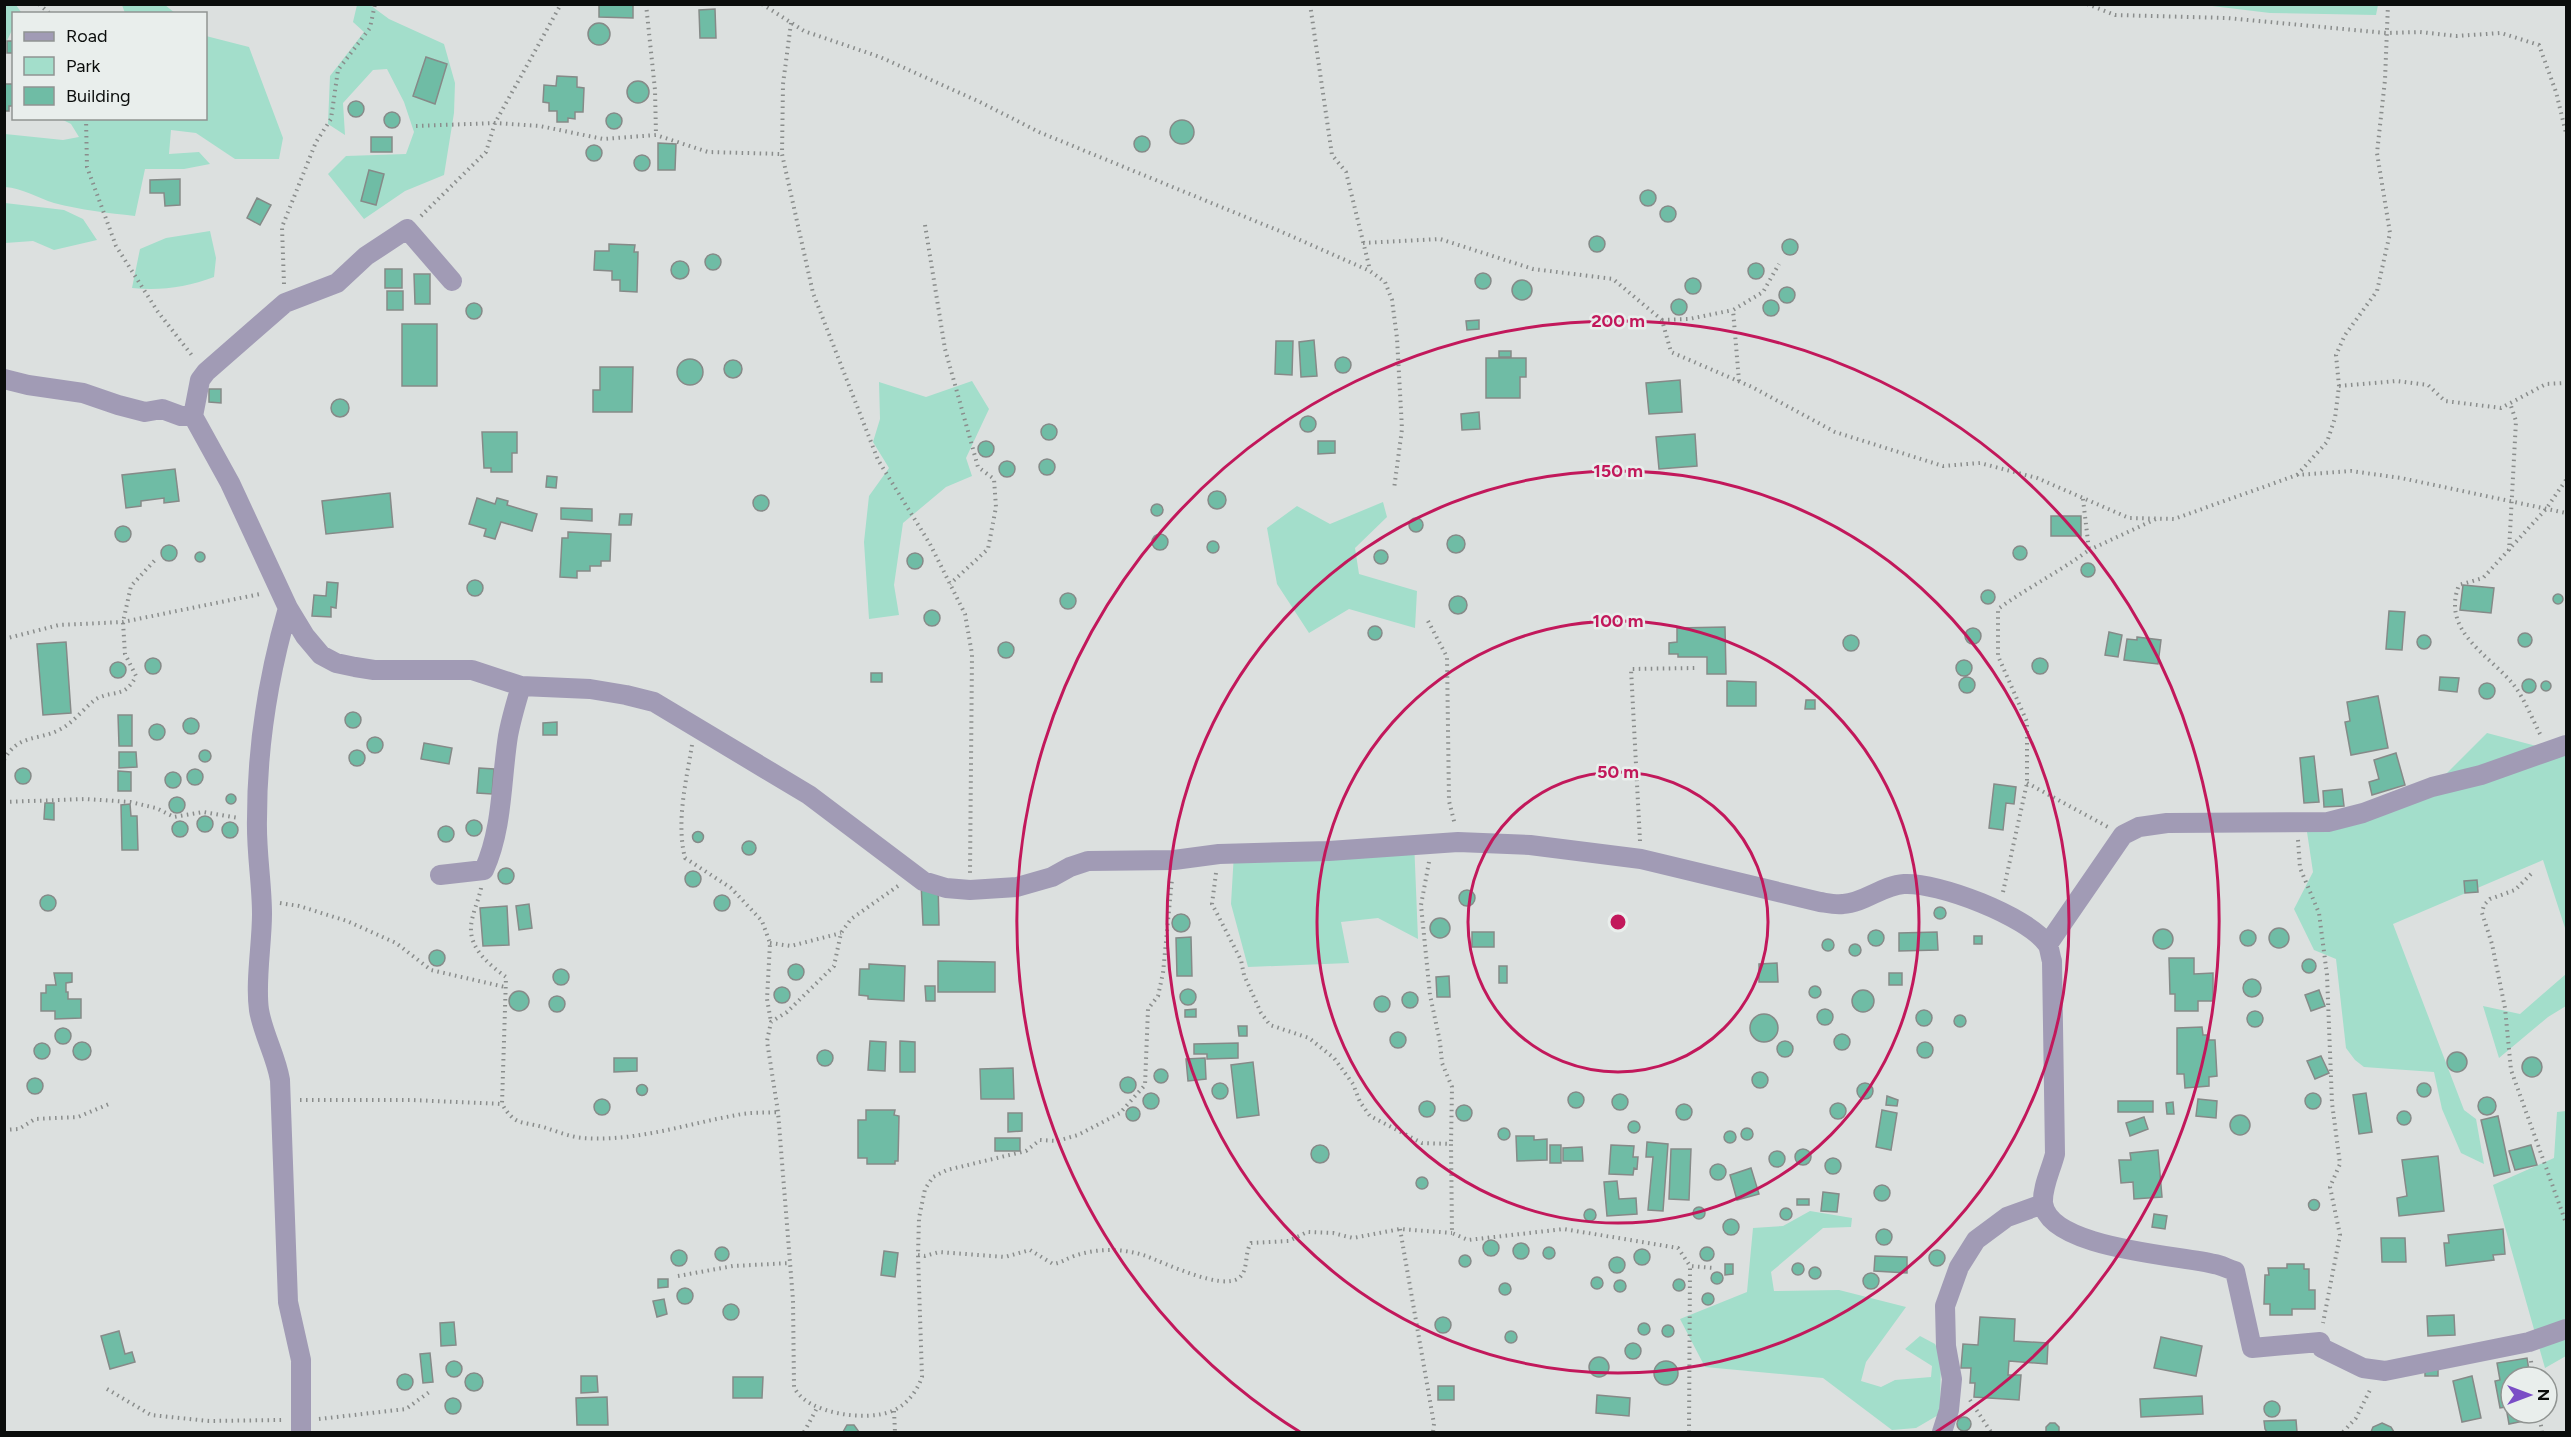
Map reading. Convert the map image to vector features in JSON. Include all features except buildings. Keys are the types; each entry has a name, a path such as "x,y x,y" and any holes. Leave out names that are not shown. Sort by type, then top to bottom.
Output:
{"street":[{"path":"452,281 407,229 366,256 337,283 285,303 206,372 200,380 193,416 230,483 286,603 305,636 321,655 336,663 374,670 472,670 521,686 590,689 654,702 809,795 923,881 946,888 970,890 1017,887 1052,877 1070,867 1088,861 1174,860 1219,854 1329,851 1458,842 1530,845 1641,859 1820,902 1844,904 1901,884 1925,884 1942,888 1999,911 2030,929 2048,944 2052,961 2055,1154 2045,1183 2043,1204 2048,1216 2059,1228 2146,1254 2214,1263 2235,1272 2252,1348 2320,1342 2322,1348 2363,1368 2385,1371 2529,1342 2566,1329"},
{"path":"4,378 39,387 83,393 145,412 162,409 181,416 193,416"},
{"path":"286,603 264,714 258,762 256,822 262,900 259,1009 266,1036 276,1060 281,1100 288,1302 301,1360 301,1426"},
{"path":"440,875 484,870 491,856 499,816 508,734 521,686"},
{"path":"2048,944 2123,835 2139,827 2167,823 2328,822 2363,813 2432,787 2481,775 2558,748"},
{"path":"1942,1432 1949,1410 1952,1379 1946,1346 1945,1306 1959,1267 1976,1240 2007,1217 2043,1204"}],"path":[{"path":"285,303 282,228 316,142 331,119 338,70 370,28 375,4"},
{"path":"407,229 486,152 495,123 561,4"},
{"path":"646,4 655,90 656,135"},
{"path":"762,4 804,31 880,57 980,102 1039,132 1370,271 1385,282 1392,300 1397,338 1402,429 1394,489"},
{"path":"1310,4 1332,155 1346,172 1370,271"},
{"path":"2087,4 2115,15 2228,18 2386,33 2420,32 2456,36 2501,33 2539,45 2556,92 2566,133"},
{"path":"2297,476 2326,442 2335,418 2340,386 2336,356 2345,335 2377,291 2390,233 2377,153 2385,80 2388,4"},
{"path":"791,23 783,84 782,154 813,293 878,460 930,544 965,614 972,654 970,890"},
{"path":"86,120 87,167 116,246 158,312 206,372"},
{"path":"416,126 495,123 540,126 603,139 656,135 708,152 782,154"},
{"path":"925,225 945,349 978,467 994,479 996,497 988,549 950,584"},
{"path":"1363,243 1440,239 1533,269 1613,279 1662,320 1671,352 1739,381 1835,432 1943,466 1980,463 2037,478 2129,518 2174,519 2297,476 2351,471 2401,478 2443,489 2566,513"},
{"path":"1662,320 1689,319 1733,310 1763,292 1779,264"},
{"path":"1733,310 1739,381"},
{"path":"2340,386 2397,381 2428,385 2445,401 2501,408 2546,384 2566,383"},
{"path":"2509,552 2516,421 2510,403"},
{"path":"2558,748 2514,685 2459,628 2454,598 2459,585 2483,578 2509,552 2546,509 2566,480"},
{"path":"2083,498 2089,550"},
{"path":"1999,911 2027,783 2027,722 1998,656 1998,609 2028,587 2067,567 2089,550 2157,518"},
{"path":"4,760 18,742 59,730 81,715 98,698 115,695 131,686 136,676 126,654 123,622 131,586 156,559"},
{"path":"4,639 59,625 123,622 265,593 286,603"},
{"path":"1428,621 1446,657 1449,688 1446,731 1449,801 1458,842"},
{"path":"1641,859 1631,669 1695,668"},
{"path":"699,728 692,744 683,803 681,843 686,858 731,888 762,921 770,943 767,999 771,1022 767,1041 778,1112 791,1263 794,1388 798,1397 817,1408 874,1416 894,1411 916,1392 922,1377 919,1218 925,1189 933,1177 947,1170 1026,1150 1040,1140 1057,1142 1078,1136 1120,1113 1145,1085 1148,1009 1158,996 1163,973 1174,860"},
{"path":"2027,783 2123,835"},
{"path":"4,802 86,799 130,802 156,808 174,817 203,812 256,822"},
{"path":"2299,823 2300,868 2319,913 2327,975 2332,1103 2340,1164 2330,1187 2340,1235 2320,1342"},
{"path":"1433,844 1421,905 1430,995 1442,1063 1452,1087 1452,1233"},
{"path":"1219,854 1212,904 1241,960 1244,975 1261,1014 1270,1025 1309,1038 1334,1058 1353,1084 1360,1102 1370,1116 1422,1143 1451,1144"},
{"path":"484,870 471,923 473,947 506,977 502,1104 509,1116 517,1123 534,1125 580,1138 603,1139 641,1134 739,1114 778,1112"},
{"path":"2530,874 2515,890 2490,899 2484,904 2482,913 2492,944 2505,1008 2511,1070 2566,1223"},
{"path":"771,1022 788,1012 834,966 841,933 851,919 909,878 923,881"},
{"path":"262,900 299,906 348,921 396,943 431,970 505,987"},
{"path":"770,943 792,946 841,933"},
{"path":"281,1100 412,1100 502,1104"},
{"path":"4,1130 19,1130 35,1119 78,1117 109,1104"},
{"path":"918,1255 925,1256 939,1252 1005,1257 1030,1250 1053,1264 1093,1251 1128,1251 1211,1280 1230,1281 1239,1278 1244,1270 1246,1254 1251,1243 1289,1241 1307,1232 1333,1233 1353,1238 1400,1229 1452,1233 1468,1240 1564,1229 1678,1248 1690,1266 1689,1432"},
{"path":"1400,1229 1433,1432"},
{"path":"678,1276 733,1266 791,1263"},
{"path":"1690,1266 1714,1268"},
{"path":"2343,1432 2356,1418 2368,1392 2385,1371"},
{"path":"1952,1379 1979,1412 1991,1432"},
{"path":"107,1389 151,1415 301,1426 406,1409 432,1390"},
{"path":"804,1432 817,1408"},
{"path":"894,1411 895,1432"}],"green space":[{"path":"5,4 16,5 21,12 12,12 12,30 5,45"},
{"path":"2378,4 2376,15 2270,13 2204,5"},
{"path":"122,5 165,5 174,12 125,12"},
{"path":"357,5 370,5 389,19 444,44 455,83 454,113 444,175 405,191 364,219 328,174 346,156 406,154 414,132 404,102 387,69 373,70 343,103 345,135 328,124 330,76 364,32 353,22"},
{"path":"207,36 249,47 283,138 279,159 235,159 196,133 171,130 169,154 199,152 210,164 184,169 145,169 135,216 64,205 18,189 5,187 5,134 63,140 79,137 71,124 63,120 207,120"},
{"path":"5,203 64,210 83,219 97,240 54,250 33,241 5,243"},
{"path":"210,231 216,258 214,277 174,287 132,288 140,249 166,238"},
{"path":"972,381 989,409 966,458 972,476 946,487 903,523 894,585 899,615 869,619 864,542 869,496 889,468 873,442 880,419 879,382 926,397"},
{"path":"1383,502 1387,517 1355,548 1359,574 1417,591 1415,628 1349,609 1309,633 1277,584 1267,528 1297,506 1330,524"},
{"path":"2487,733 2566,754 2566,931 2543,860 2393,924 2464,1110 2476,1119 2484,1164 2461,1153 2442,1109 2434,1072 2364,1067 2346,1048 2336,959 2314,950 2294,909 2313,872 2307,832 2420,800"},
{"path":"1414,840 1418,939 1378,918 1341,922 1349,963 1248,967 1231,904 1234,853"},
{"path":"2566,974 2566,1006 2548,1017 2499,1058 2483,1006 2520,1014"},
{"path":"2566,1111 2566,1356 2550,1365 2544,1365 2493,1185 2554,1158 2557,1112"},
{"path":"1810,1211 1852,1218 1851,1227 1823,1228 1771,1272 1774,1291 1839,1290 1906,1307 1866,1362 1861,1381 1881,1387 1895,1380 1931,1377 1932,1366 1905,1349 1920,1336 1935,1344 1941,1356 1940,1414 1916,1428 1892,1430 1823,1378 1705,1367 1680,1319 1747,1292 1753,1228 1783,1226"}]}
